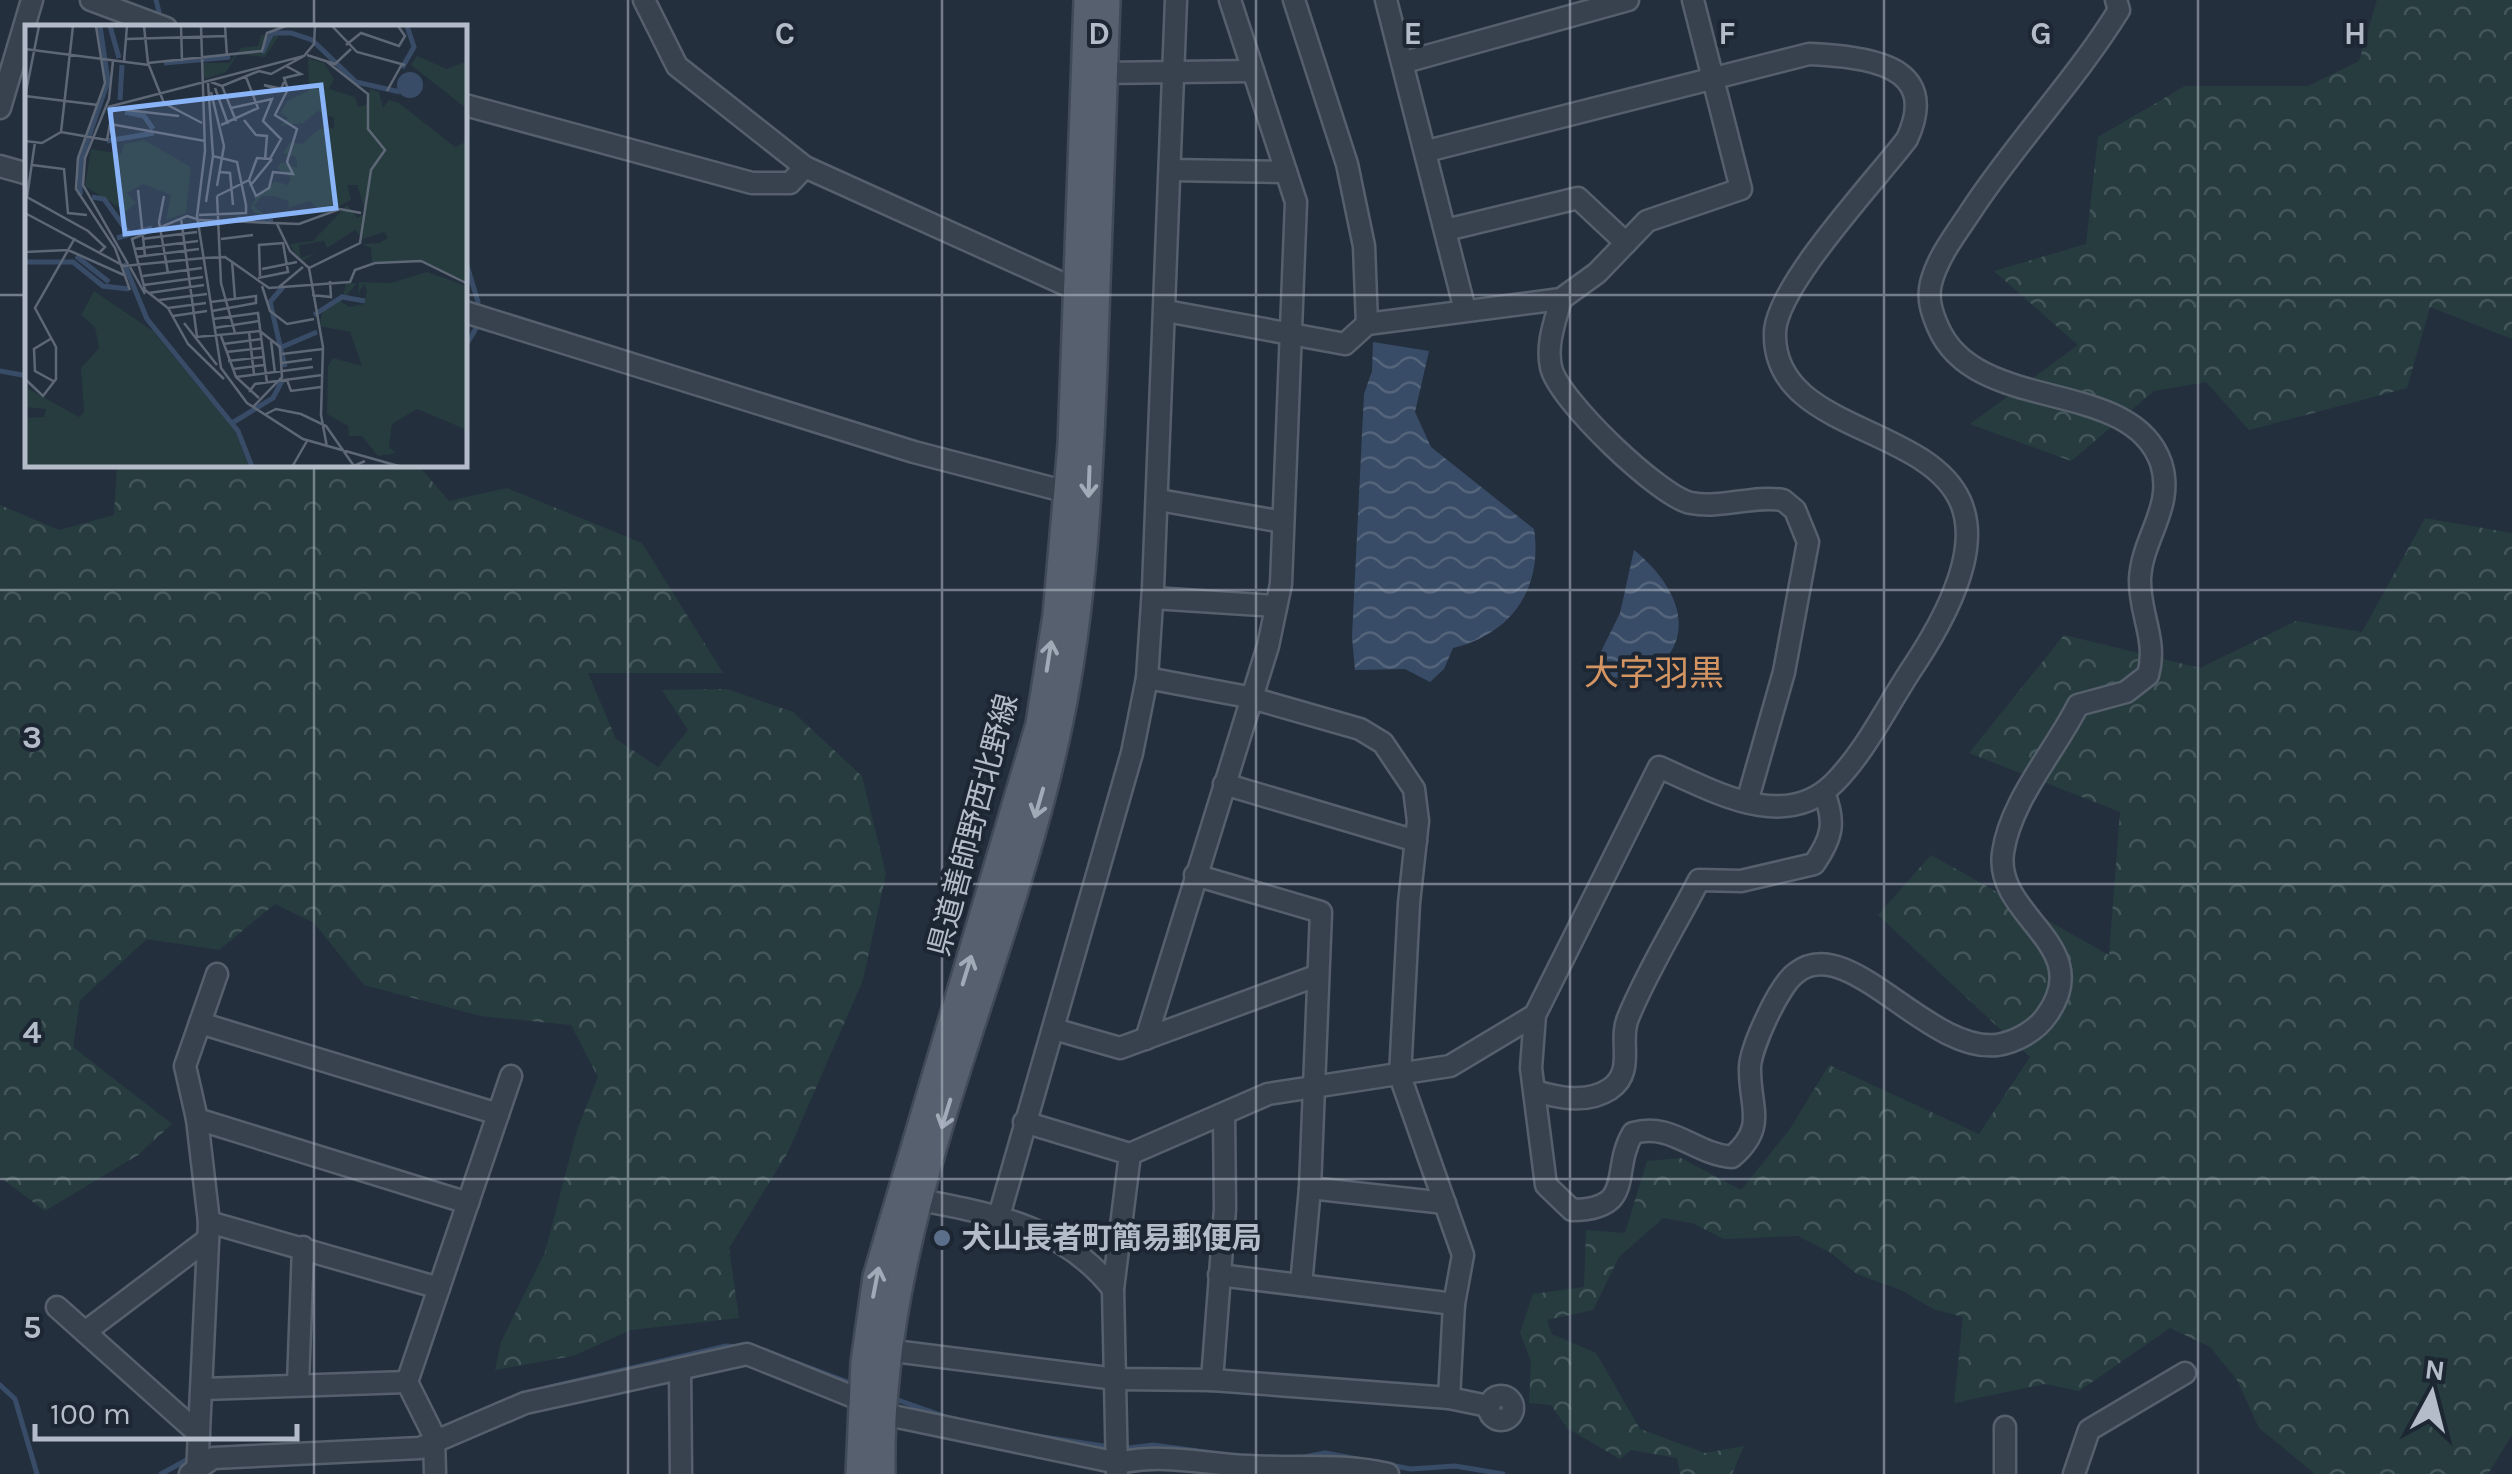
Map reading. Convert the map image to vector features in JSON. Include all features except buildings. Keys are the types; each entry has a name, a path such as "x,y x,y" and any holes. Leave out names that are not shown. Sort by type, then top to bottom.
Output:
{"main road":[{"name":"県道善師野西北野線","path":"882,1474 873,1396 876,1276 909,1198 1060,720 1082,582 1087,0"},
{"name":"県道善師野西北野線","path":"909,1198 1039,724 1087,295 1107,0"},
{"name":"県道善師野西北野線","path":"858,1474 873,1396"}],"street":[{"path":"0,108 32,0"},
{"path":"91,0 158,25"},
{"path":"644,0 677,66 805,167 1087,295"},
{"path":"999,1216 1132,753 1146,678 1158,500 1176,0"},
{"path":"1146,1039 1276,606 1296,202 1230,0"},
{"path":"1294,0 1347,164 1364,246 1367,324"},
{"path":"1386,0 1466,310"},
{"path":"1404,62 1628,0"},
{"path":"1166,311 1345,344 1367,324 1561,299 1647,221 1741,189 1694,0"},
{"path":"1427,150 1809,54 1868,57 1893,66 1906,78 1912,98 1914,124 1906,139 1806,268 1778,315 1776,342 1790,378 1816,407 1932,462 1954,492 1966,526 1962,582 1944,619 1844,773 1808,805 1789,808 1747,802 1660,767 1535,1015 1531,1068 1546,1185 1572,1210 1590,1210 1606,1204 1618,1192 1622,1160 1633,1132 1650,1128 1668,1130 1714,1156 1732,1157 1749,1142 1755,1128 1750,1064 1761,1035 1794,973 1818,962 1842,964 1968,1045 1990,1046 2018,1038 2041,1024 2055,1004 2061,978 2058,954 2008,887 2002,856 2024,799 2078,705 2126,692 2148,675 2153,641 2140,602 2140,574 2166,490 2161,463 2140,429 1975,369 1941,333 1930,309 1930,288 1938,262 2000,168 2099,42 2119,10 2116,0"},
{"path":"1104,73 1254,71"},
{"path":"468,105 752,183 790,183 805,167"},
{"path":"0,166 25,173"},
{"path":"1171,170 1286,172"},
{"path":"1446,230 1578,198 1626,243"},
{"path":"1561,299 1550,342 1550,366 1562,393 1578,413 1672,498 1716,505 1765,497 1782,500 1803,526 1808,542 1784,672 1747,802"},
{"path":"468,313 914,452 1067,492"},
{"path":"1158,500 1282,522"},
{"path":"1153,598 1276,606"},
{"path":"1146,678 1248,697 1339,722 1383,742 1414,788 1416,840 1400,1076 1464,1255 1454,1304 1450,1398"},
{"path":"1224,784 1416,840"},
{"path":"1535,1091 1563,1099 1590,1098 1612,1088 1625,1070 1626,1022 1700,880 1741,881 1814,864 1830,842 1834,817 1824,794"},
{"path":"1195,876 1321,912 1310,1188 1301,1286"},
{"path":"197,1460 208,1230 197,1120 186,1066 217,974"},
{"path":"1054,1029 1120,1048 1316,976"},
{"path":"1024,1122 1130,1154 1268,1094 1450,1066 1535,1015"},
{"path":"200,1023 498,1114"},
{"path":"435,1474 432,1435 407,1382 511,1076"},
{"path":"1212,1380 1225,1209 1224,1115"},
{"path":"197,1120 468,1203"},
{"path":"1118,1468 1113,1289 1130,1154"},
{"path":"1310,1188 1445,1203"},
{"path":"909,1198 999,1216 1037,1228 1096,1267 1113,1289"},
{"path":"85,1332 208,1230 303,1246 438,1288"},
{"path":"298,1384 303,1246"},
{"path":"1219,1276 1454,1304"},
{"path":"57,1307 85,1332 197,1460"},
{"path":"894,1351 1116,1379 1212,1380 1450,1398 1488,1406"},
{"path":"197,1460 420,1448 432,1435 525,1402 747,1354 873,1396 1118,1468 1155,1455 1244,1466 1346,1464 1388,1474"},
{"path":"680,1369 681,1474"},
{"path":"2074,1474 2089,1430 2186,1373"},
{"path":"202,1389 407,1382"},
{"path":"2004,1427 2006,1474"}],"green space":[{"path":"2377,0 2512,0 2512,339 2430,307 2407,388 2249,430 2206,382 2154,391 2071,461 1970,424 2078,345 1994,271 2086,244 2098,137 2185,86 2308,86 2359,61"},
{"path":"117,468 421,468 449,501 507,488 642,543 723,673 588,673 616,739 658,767 688,730 662,690 727,689 793,712 862,776 886,874 863,980 788,1152 729,1248 739,1318 631,1330 573,1356 495,1370 501,1342 545,1252 577,1130 598,1077 571,1025 481,1016 364,985 314,923 275,904 219,950 147,939 80,1000 73,1047 172,1124 138,1155 45,1211 0,1177 0,505 59,530 114,515"},
{"path":"2425,518 2512,533 2512,1435 2488,1474 2315,1474 2259,1428 2237,1380 2210,1347 2170,1328 2079,1391 2045,1384 1954,1403 1963,1317 1933,1309 1901,1290 1857,1274 1831,1253 1798,1236 1724,1239 1692,1223 1663,1218 1619,1257 1593,1310 1547,1320 1552,1334 1596,1353 1640,1429 1705,1453 1744,1446 1732,1474 1680,1474 1677,1458 1631,1450 1620,1459 1567,1428 1551,1405 1529,1403 1531,1361 1520,1333 1533,1294 1584,1287 1586,1230 1625,1233 1647,1161 1681,1158 1741,1190 1790,1129 1829,1065 1979,1134 2030,1057 1878,915 1931,855 2109,955 2120,812 1969,753 2064,635 2200,668 2296,621 2362,632"}],"water":[{"path":"1373,342 1429,351 1415,412 1431,447 1534,529 1533,571 1519,606 1491,632 1453,648 1444,669 1430,682 1405,669 1355,670 1352,637 1364,394 1372,371"},
{"path":"1634,550 1664,583 1678,618 1678,635 1671,652 1657,668 1636,682 1591,672 1620,613"}],"waterway":[{"path":"156,0 159,12"},
{"path":"468,269 478,302"},
{"path":"468,342 478,325"},
{"path":"0,371 25,375"},
{"path":"546,1388 726,1346 740,1347"},
{"path":"765,1351 853,1384"},
{"path":"0,1385 15,1399 37,1474"},
{"path":"892,1398 952,1419"},
{"path":"1037,1436 1110,1447"},
{"path":"1121,1449 1153,1445 1213,1453"},
{"path":"206,1450 250,1446"},
{"path":"1299,1458 1325,1453 1411,1469 1455,1466 1503,1474"},
{"path":"161,1474 192,1457"}],"place":[{"name":"犬山長者町簡易郵便局","path":"942,1238"}],"district":[{"name":"大字羽黒","path":"1654,673"}]}
